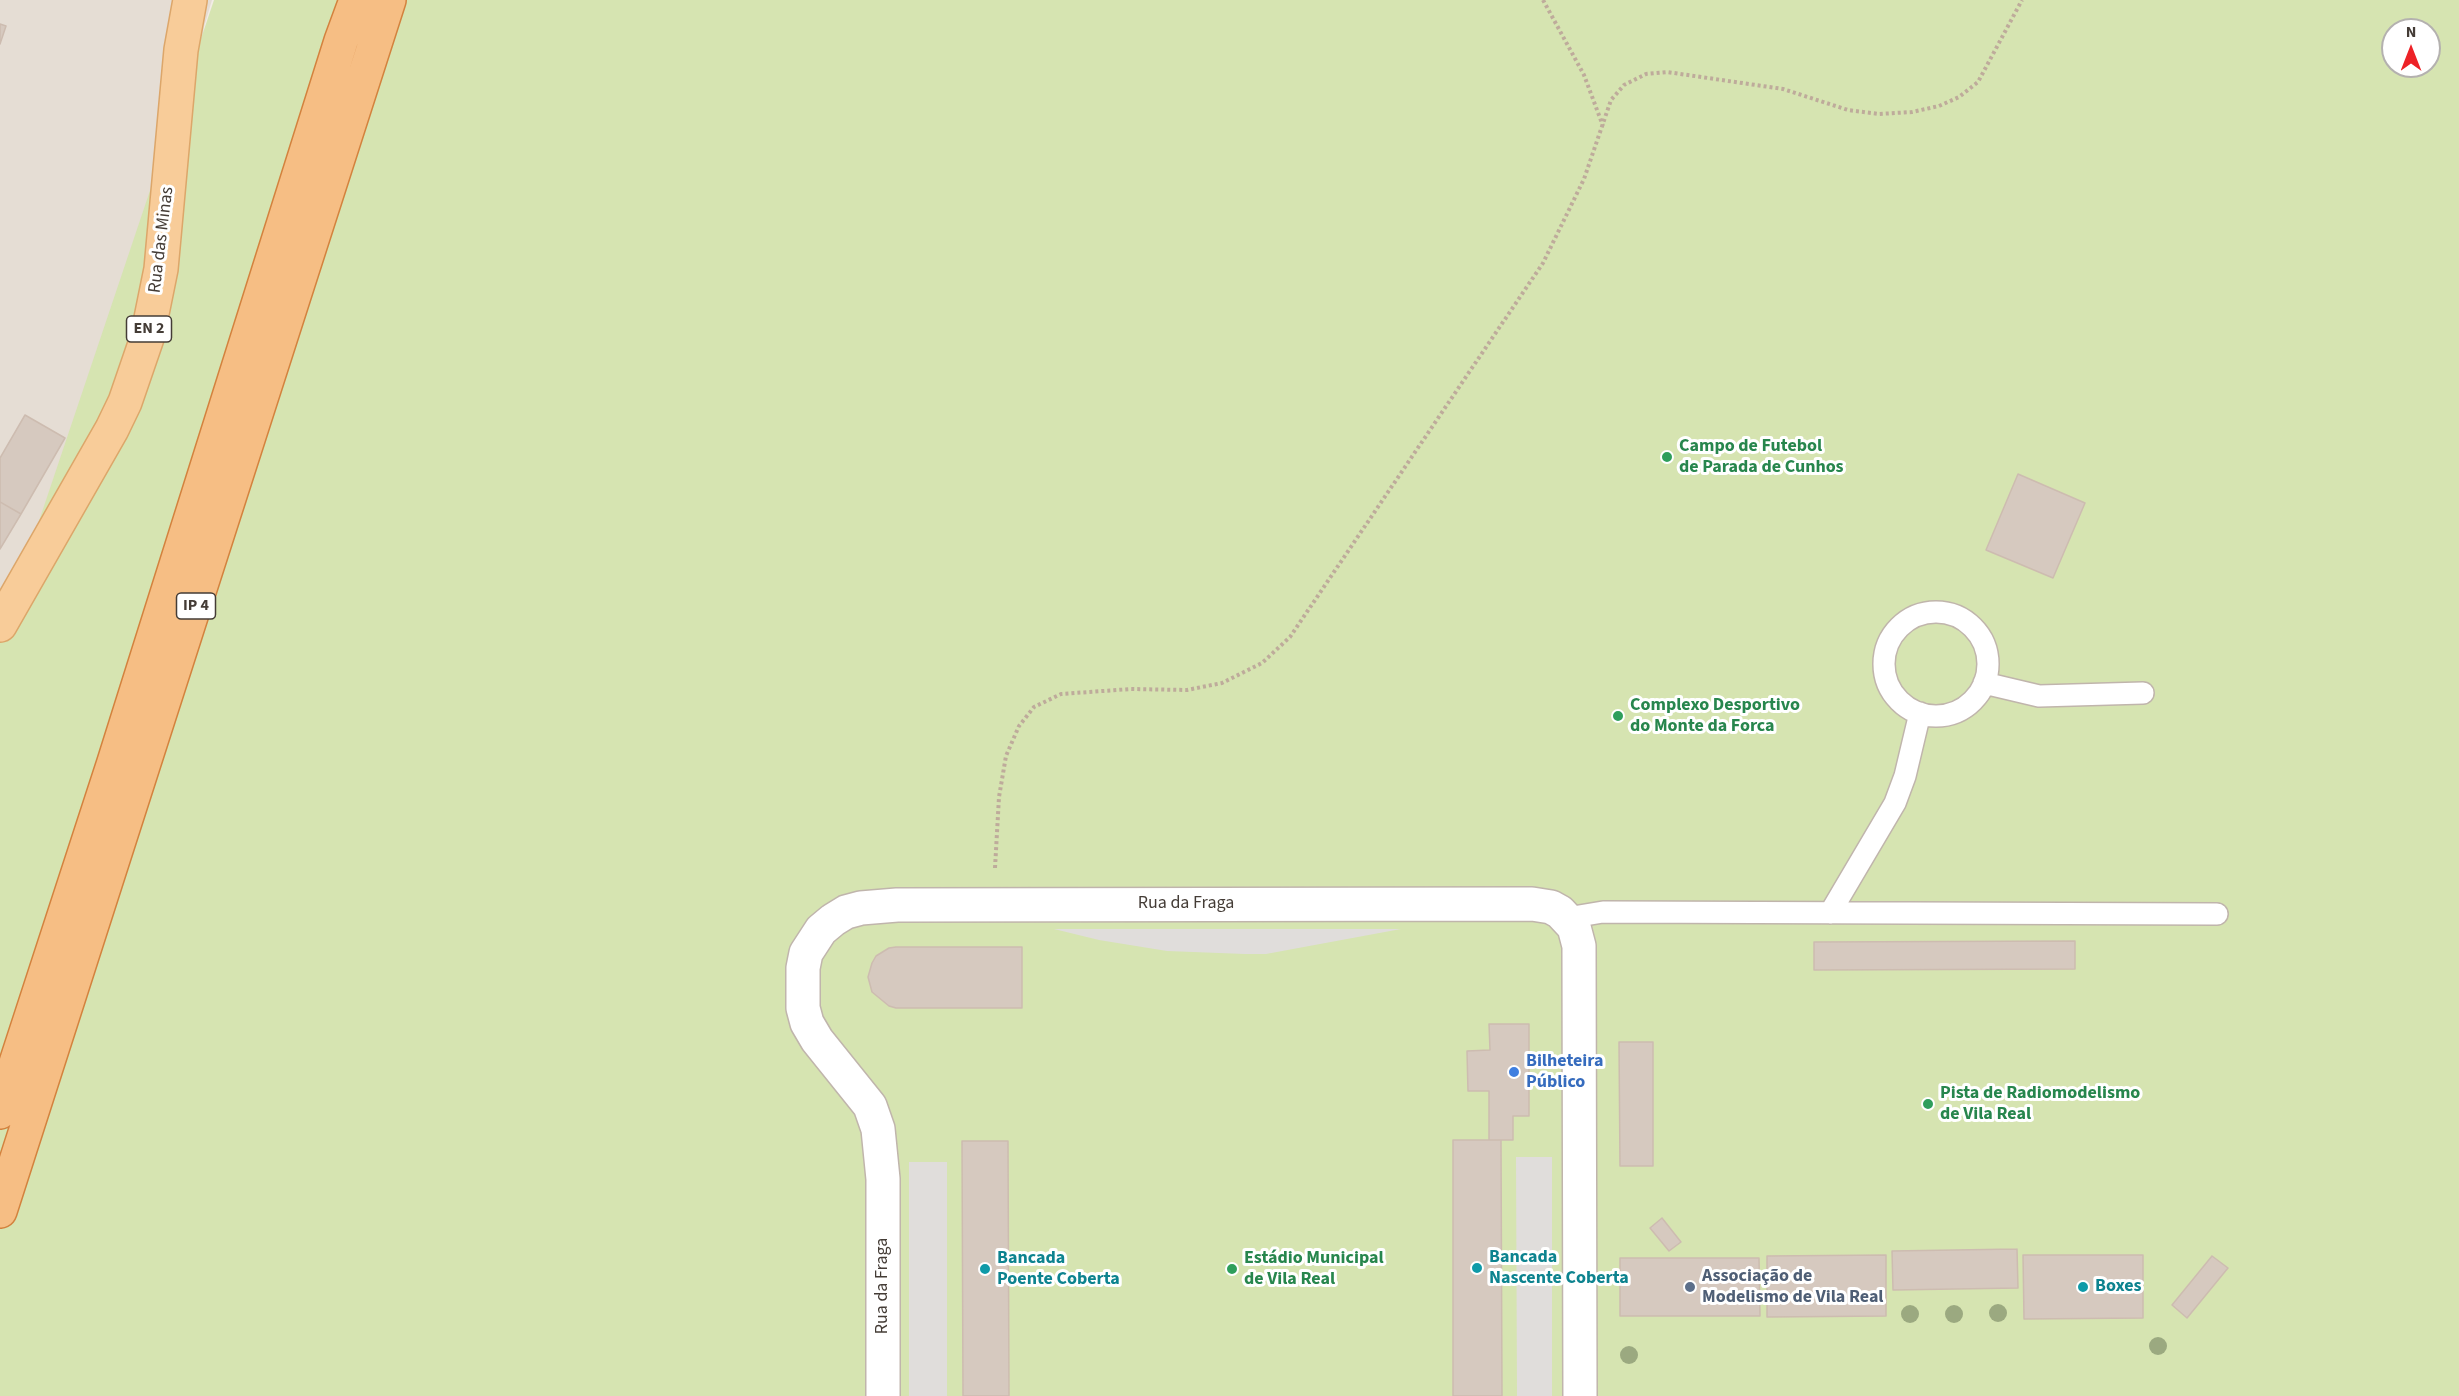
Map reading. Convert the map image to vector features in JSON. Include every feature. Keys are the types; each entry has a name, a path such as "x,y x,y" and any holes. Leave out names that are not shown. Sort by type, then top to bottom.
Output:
{"highway":[{"name":"IP 4","path":"0,1112 118,751 341,41 356,0"},
{"name":"IP 4","path":"0,1211 389,0"}],"main road":[{"name":"Rua das Minas","path":"0,625 112,429 125,402 144,349 161,269 181,50 190,0"}],"street":[{"name":"Rua da Fraga","path":"883,1396 883,1179 878,1129 870,1106 817,1040 807,1023 803,1008 802,990 806,953 821,930 833,920 846,912 861,908 897,905 1540,904 1551,907 1567,918"},
{"path":"1567,918 1578,935 1579,946 1580,1396"}],"lane":[{"path":"1937,612 1954,615 1969,623 1980,635 1987,651 1989,667 1984,683 1976,698 1963,709 1946,715 1929,716 1912,711 1898,700 1888,685 1884,668 1885,650 1893,634 1906,621 1921,614 1937,612"},
{"path":"1984,683 2039,696 2143,693"},
{"path":"1830,913 1895,803 1905,776 1920,713"},
{"path":"1567,918 1603,912 2217,914"}],"path":[{"path":"1543,0 1584,75 1604,127"},
{"path":"992,905 999,797 1006,756 1018,726 1034,707 1061,694 1131,689 1187,690 1222,683 1262,663 1290,637 1543,263 1584,178 1604,127 1611,100 1624,84 1646,74 1656,73 1706,76 1783,89 1848,110 1879,114 1912,112 1939,106 1959,98 1978,82 2022,0"}],"shaded area":[{"path":"0,0 212,0 204,27 165,346 0,668"},
{"path":"1054,929 1401,929 1266,954 1245,954 1167,951 1099,940"},
{"path":"1516,1157 1552,1157 1552,1396 1517,1396"},
{"path":"909,1162 947,1162 947,1396 909,1396"}],"green space":[{"path":"214,0 2459,0 2459,1396 0,1396 0,637"}],"building":[{"path":"0,24 6,26 0,44"},
{"path":"25,415 65,438 21,514 0,502 0,458"},
{"path":"2018,474 2085,503 2053,578 1986,550"},
{"path":"0,502 21,514 0,549"},
{"path":"2075,941 2075,969 1814,970 1814,942"},
{"path":"1022,947 1022,1008 896,1008 889,1006 872,992 868,977 876,956 889,948"},
{"path":"1489,1024 1529,1024 1529,1116 1513,1116 1513,1140 1489,1140 1489,1091 1468,1091 1467,1051 1490,1050"},
{"path":"1619,1042 1653,1042 1653,1166 1620,1166"},
{"name":"Bancada Nascente Coberta","path":"1453,1140 1501,1140 1502,1396 1453,1396"},
{"name":"Bancada Poente Coberta","path":"962,1141 1008,1141 1009,1396 963,1396"},
{"path":"1662,1218 1681,1242 1669,1251 1650,1228"},
{"path":"2017,1249 2018,1288 1893,1290 1892,1251"},
{"path":"1886,1255 1886,1316 1767,1317 1767,1256"},
{"name":"Boxes","path":"2023,1255 2143,1255 2143,1318 2024,1319"},
{"path":"2212,1256 2228,1268 2187,1318 2172,1305"},
{"path":"1620,1258 1759,1258 1760,1316 1620,1316"}],"place":[{"name":"Campo de Futebol de Parada de Cunhos","path":"1667,457"},
{"name":"Complexo Desportivo do Monte da Forca","path":"1618,716"},
{"name":"Bilheteira Público","path":"1514,1072"},
{"name":"Pista de Radiomodelismo de Vila Real","path":"1928,1104"},
{"name":"Bancada Nascente Coberta","path":"1477,1268"},
{"name":"Bancada Poente Coberta","path":"985,1269"},
{"name":"Estádio Municipal de Vila Real","path":"1232,1269"},
{"name":"Associação de Modelismo de Vila Real","path":"1690,1287"},
{"name":"Boxes","path":"2083,1287"}]}
